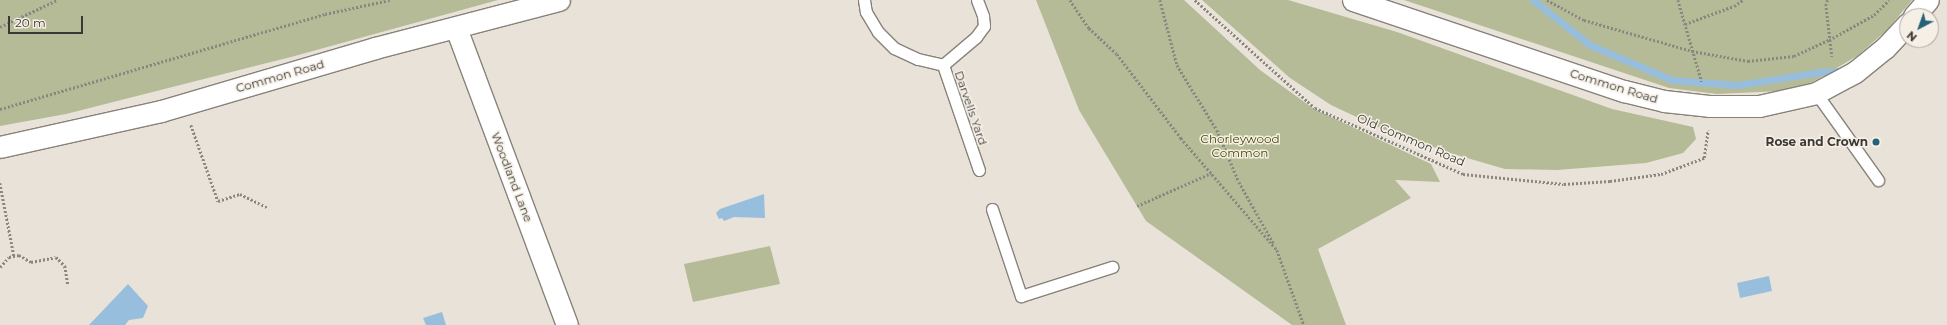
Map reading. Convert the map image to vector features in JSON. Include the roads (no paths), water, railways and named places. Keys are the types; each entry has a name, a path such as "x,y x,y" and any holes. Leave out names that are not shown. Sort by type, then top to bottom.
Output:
{"street":[{"name":"Common Road","path":"0,147 183,104 375,48 559,0"},
{"name":"Common Road","path":"1353,0 1624,91 1664,101 1709,106 1759,106 1824,90 1855,72 1885,48 1899,33"},
{"path":"1921,8 1928,0"},
{"name":"Woodland Lane","path":"456,28 567,325"}],"lane":[{"path":"864,0 866,12 878,32 894,48 918,59 943,65"},
{"name":"Darvells Yard","path":"977,0 983,16 984,26 976,37 943,65 979,170"},
{"path":"1824,90 1878,180"},
{"path":"992,209 1021,296 1112,267"}],"water":[{"path":"764,194 765,218 734,217 724,221 722,218 719,219 716,213 720,209"},
{"path":"1769,276 1772,291 1740,298 1737,283"},
{"path":"128,284 148,306 143,318 129,320 125,325 89,325"},
{"path":"442,312 446,325 426,325 423,318"}],"waterway":[{"path":"1533,0 1590,45 1672,80 1738,85 1821,72 1843,71"}],"place":[{"name":"Rose and Crown","path":"1876,142"}],"park label":[{"name":"Chorleywood Common","path":"1240,146"}]}
